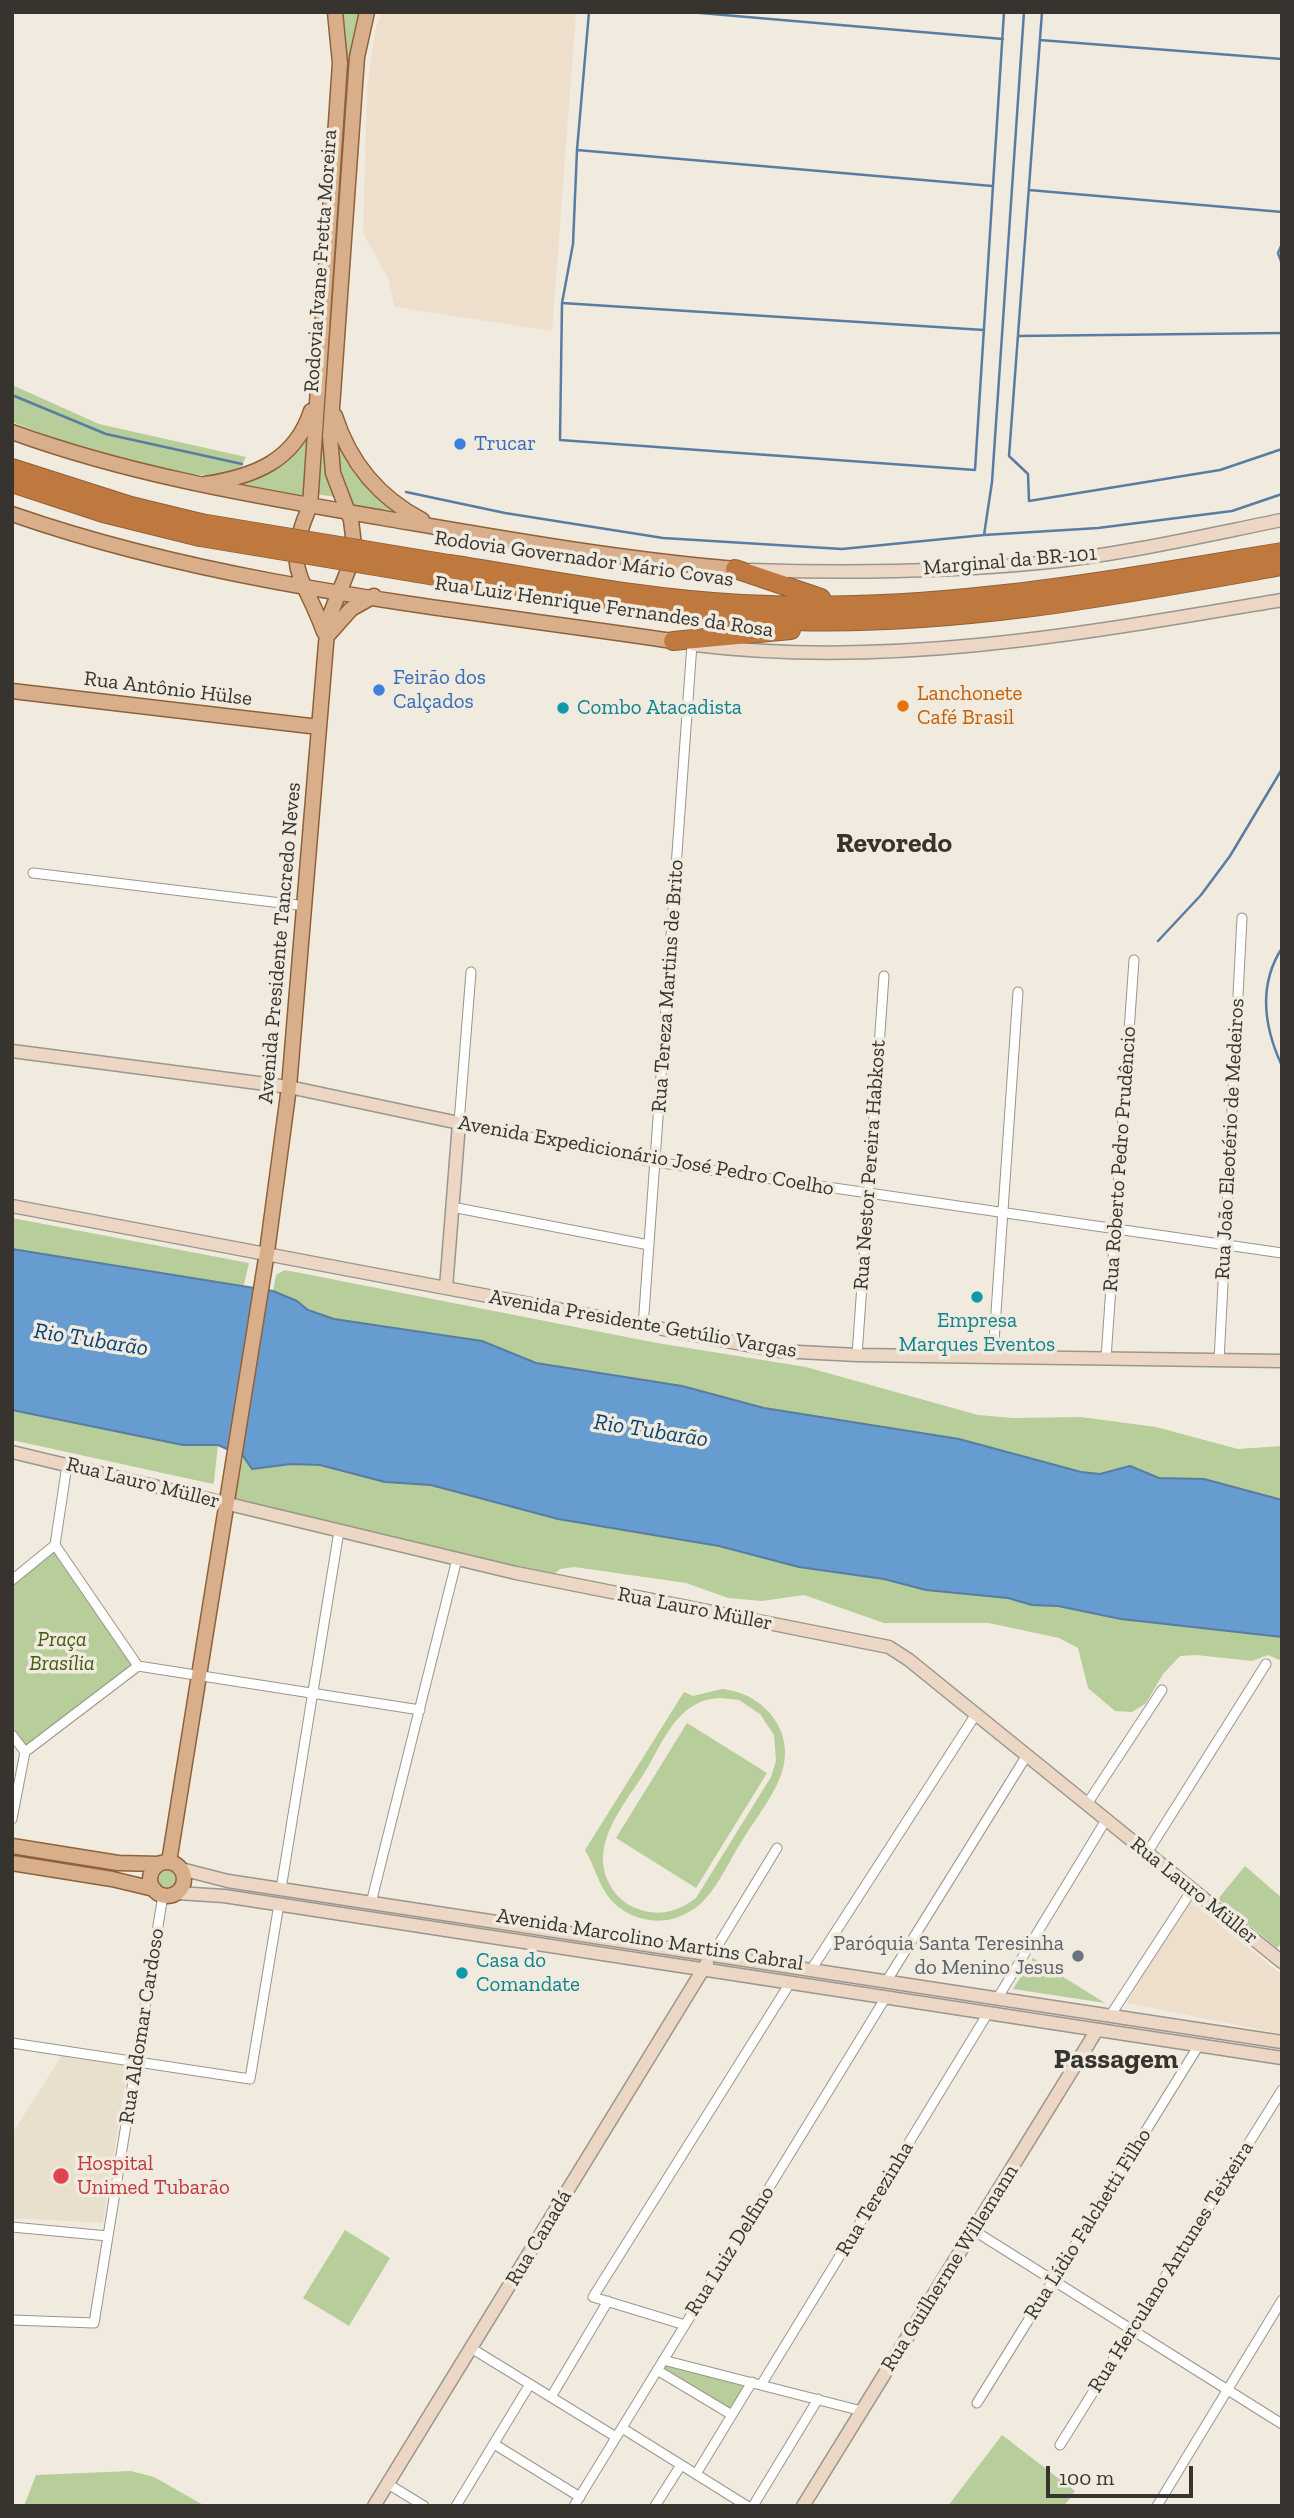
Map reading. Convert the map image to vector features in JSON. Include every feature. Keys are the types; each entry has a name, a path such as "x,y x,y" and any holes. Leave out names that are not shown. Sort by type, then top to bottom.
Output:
{"highway":[{"name":"Rodovia Governador Mário Covas","path":"12,468 200,530"},
{"name":"Rodovia Governador Mário Covas","path":"12,483 103,513 702,615 796,621 906,619 1028,609 1282,566"},
{"name":"Rodovia Governador Mário Covas","path":"448,571 704,601 793,606 894,605 1008,596 1282,552"},
{"path":"734,569 803,594 894,605"},
{"path":"673,641 906,619"}],"main road":[{"name":"Rodovia Ivane Fretta Moreira","path":"301,585 296,568 296,549 310,506 340,63 335,12"},
{"name":"Rodovia Ivane Fretta Moreira","path":"338,591 355,553 354,532 337,488 332,464 333,393 357,57 368,12"},
{"path":"194,485 248,475 279,460 298,438 308,421 317,375"},
{"path":"333,393 340,431 356,463 369,480 392,502 436,527"},
{"path":"12,432 97,461 194,485 618,557 734,569"},
{"name":"Rua Luiz Henrique Fernandes da Rosa","path":"12,514 134,551 301,585 692,644 769,652 824,654 962,648 1052,638 1282,600"},
{"name":"Marginal da BR-101","path":"734,569 831,572 1040,563 1165,543 1282,520"},
{"name":"Avenida Presidente Tancredo Neves","path":"301,585 316,610 326,637"},
{"name":"Avenida Presidente Tancredo Neves","path":"170,1865 266,1258 289,1087 306,906 326,637 331,608 338,591"},
{"path":"326,637 351,609 374,596"},
{"name":"Rua Antônio Hülse","path":"12,691 319,727"},
{"name":"Avenida Expedicionário José Pedro Coelho","path":"12,1051 289,1087 459,1123"},
{"path":"446,1288 459,1123"},
{"name":"Avenida Presidente Getúlio Vargas","path":"12,1206 266,1258 446,1288 779,1351 857,1355 1282,1361"},
{"name":"Rua Lauro Müller","path":"12,1452 570,1585 889,1647 976,1714 1282,1962"},
{"name":"Avenida Marcolino Martins Cabral","path":"12,1846 118,1863 170,1865 281,1889 1282,2042"},
{"name":"Avenida Marcolino Martins Cabral","path":"12,1863 112,1879 165,1892 279,1904 1282,2058"},
{"path":"170,1865 184,1879 165,1892 151,1875 170,1865"},
{"path":"516,1940 518,1925"},
{"name":"Rua Canadá","path":"374,2506 712,1955"},
{"path":"988,2013 997,1998"},
{"name":"Rua Guilherme Willemann","path":"803,2506 1097,2030"}],"street":[{"name":"Rua Tereza Martins de Brito","path":"643,1327 692,644"},
{"path":"33,873 306,906"},
{"name":"Rua João Eleotério de Medeiros","path":"1219,1361 1242,918"},
{"name":"Rua Roberto Pedro Prudêncio","path":"1106,1358 1134,960"},
{"path":"459,1123 471,972"},
{"name":"Rua Nestor Pereira Habkost","path":"857,1355 884,975"},
{"path":"993,1356 1018,992"},
{"name":"Avenida Expedicionário José Pedro Coelho","path":"459,1123 655,1162 1282,1253"},
{"path":"452,1207 649,1245"},
{"path":"12,1580 55,1545 67,1465"},
{"path":"281,1889 339,1531"},
{"path":"55,1545 138,1666"},
{"path":"371,1903 457,1559"},
{"path":"1147,1853 1266,1664"},
{"path":"12,1819 25,1752 138,1666 420,1710"},
{"path":"1087,1804 1162,1690"},
{"path":"811,1970 976,1714"},
{"path":"12,1735 25,1752"},
{"path":"886,1982 1027,1755"},
{"path":"997,1998 1106,1820"},
{"path":"712,1955 778,1848"},
{"path":"1110,2016 1192,1889"},
{"name":"Rua Aldomar Cardoso","path":"12,2320 94,2323 165,1892"},
{"path":"12,2043 250,2080 279,1904"},
{"path":"685,2325 593,2297 790,1983"},
{"name":"Rua Luiz Delfino","path":"574,2506 886,1997"},
{"name":"Rua Terezinha","path":"696,2474 732,2415 756,2384 988,2013"},
{"name":"Rua Lídio Falchetti Filho","path":"977,2403 1199,2045"},
{"name":"Rua Herculano Antunes Teixeira","path":"1060,2445 1282,2090"},
{"path":"12,2227 108,2236"},
{"path":"973,2230 1282,2424"},
{"path":"1157,2506 1282,2300"},
{"path":"551,2397 608,2301"},
{"path":"471,2348 616,2437"},
{"path":"663,2360 862,2411"},
{"path":"657,2370 732,2415"},
{"path":"461,2504 530,2384"},
{"path":"753,2506 818,2399"},
{"path":"622,2428 747,2506"},
{"path":"494,2444 580,2497"},
{"path":"655,2506 681,2465"},
{"path":"388,2484 424,2506"}],"shaded area":[{"path":"382,12 576,12 552,331 395,307 388,278 363,233 367,89 375,30"},
{"path":"1189,1900 1282,1975 1282,2034 1126,2003"},
{"name":"Hospital Unimed Tubarão","path":"62,2055 128,2065 103,2223 12,2218 12,2134"}],"green space":[{"path":"341,12 363,12 350,77 324,439 336,497 315,494"},
{"path":"12,385 99,424 246,457 239,472 214,475 186,474 124,461 12,422"},
{"path":"311,434 306,497 240,484 262,476 280,465"},
{"path":"338,440 405,516 354,508 341,486"},
{"path":"12,1218 249,1263 243,1288 12,1249"},
{"path":"285,1270 657,1343 806,1367 978,1415 1013,1418 1081,1417 1156,1427 1238,1449 1282,1446 1282,1500 1204,1479 1159,1478 1130,1466 1100,1474 1081,1472 959,1439 764,1408 682,1386 536,1363 482,1341 334,1319 308,1310 297,1301 273,1291 276,1275"},
{"path":"12,1410 183,1445 218,1445 213,1484 12,1440"},
{"path":"243,1456 252,1469 291,1464 320,1465 385,1482 431,1485 558,1519 719,1546 799,1567 884,1579 926,1590 1008,1598 1032,1605 1058,1606 1121,1619 1282,1637 1282,1661 1268,1655 1252,1661 1196,1655 1180,1656 1163,1674 1146,1703 1132,1712 1115,1711 1088,1688 1078,1648 1059,1638 989,1623 884,1623 804,1595 762,1601 728,1598 686,1583 574,1567 560,1569 553,1575 459,1556 237,1500 235,1497"},
{"name":"Praça Brasília","path":"54,1551 132,1665 25,1746 12,1726 12,1585"},
{"path":"722,1689 751,1698 773,1717 784,1744 785,1759 773,1793 717,1884 703,1901 694,1909 669,1920 644,1919 627,1913 613,1902 603,1889 585,1850 684,1692 693,1696","holes":["708,1700 739,1700 760,1714 774,1735 776,1761 771,1777 696,1898 677,1909 656,1913 631,1906 615,1892 604,1868 603,1854 612,1825 663,1739 680,1716 695,1705"]},
{"path":"687,1723 767,1773 696,1888 616,1838"},
{"path":"1245,1866 1282,1898 1282,1942 1277,1948 1218,1899"},
{"path":"167,1869 174,1872 177,1879 174,1886 167,1889 160,1886 157,1879 160,1872"},
{"path":"1033,1958 1105,2003 1013,1989"},
{"path":"345,2230 390,2258 349,2326 303,2298"},
{"path":"666,2363 746,2384 730,2411 662,2370"},
{"path":"1002,2435 1075,2491 1064,2506 948,2506"},
{"path":"131,2471 154,2477 205,2506 24,2506 36,2475"}],"water":[{"name":"Rio Tubarão","path":"12,1249 273,1291 297,1301 308,1310 334,1319 482,1341 536,1363 682,1386 764,1408 959,1439 1081,1472 1100,1474 1130,1466 1159,1478 1204,1479 1282,1500 1282,1637 1121,1619 1058,1606 1032,1605 1008,1598 926,1590 884,1579 799,1567 719,1546 558,1519 431,1485 385,1482 320,1465 291,1464 252,1469 243,1456 218,1445 183,1445 12,1410"}],"waterway":[{"path":"589,12 577,150 573,244 562,303 560,440 975,470 1004,12"},
{"path":"689,12 1003,39"},
{"path":"984,535 992,482 1024,12"},
{"path":"1042,12 1009,456 1028,474 1029,501 1220,470 1282,449"},
{"path":"1040,40 1282,59"},
{"path":"577,150 992,186"},
{"path":"1029,190 1282,212"},
{"path":"1282,244 1278,253 1282,264"},
{"path":"562,303 984,330"},
{"path":"1018,336 1282,333"},
{"path":"12,395 106,434 242,464"},
{"path":"406,492 505,513 663,538 842,549 984,535 1098,528 1232,511 1282,494"},
{"path":"1158,941 1201,895 1230,856 1282,769"},
{"path":"1282,948 1269,977 1266,1006 1271,1036 1282,1066"}],"place":[{"name":"Trucar","path":"460,444"},
{"name":"Feirão dos Calçados","path":"379,690"},
{"name":"Lanchonete Café Brasil","path":"903,706"},
{"name":"Combo Atacadista","path":"563,708"},
{"name":"Empresa Marques Eventos","path":"977,1297"},
{"name":"Paróquia Santa Teresinha do Menino Jesus","path":"1078,1956"},
{"name":"Casa do Comandate","path":"462,1973"},
{"name":"Hospital Unimed Tubarão","path":"61,2176"}],"district":[{"name":"Revoredo","path":"894,844"},
{"name":"Passagem","path":"1116,2060"}]}
